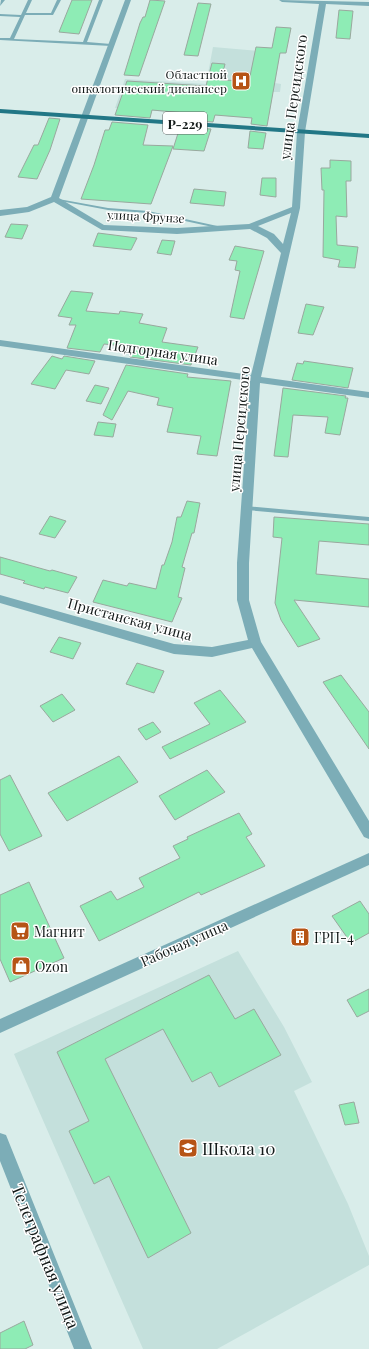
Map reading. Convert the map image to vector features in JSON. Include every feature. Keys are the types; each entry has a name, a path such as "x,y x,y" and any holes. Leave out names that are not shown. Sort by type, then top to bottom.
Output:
{"main road":[{"name":"Р-229","path":"0,111 369,136"}],"street":[{"path":"0,213 28,209 55,199 128,0"},
{"path":"282,0 369,4"},
{"name":"улица Персидского","path":"322,1 300,132 296,208 255,380 243,563 243,600 255,643 369,833"},
{"name":"улица Фрунзе","path":"55,199 102,227 177,231 250,226 296,208"},
{"path":"250,226 262,228 274,237 285,253"},
{"name":"Подгорная улица","path":"0,343 369,395"},
{"name":"Пристанская улица","path":"0,599 174,649 212,652 255,643"},
{"name":"Рабочая улица","path":"0,1026 369,859"},
{"name":"Телеграфная улица","path":"0,1141 83,1349"}],"lane":[{"path":"0,5 3,0"},
{"path":"12,39 30,0"},
{"path":"0,15 52,14 59,0"},
{"path":"84,44 101,0"},
{"path":"0,39 111,46"},
{"path":"55,199 108,209 148,212 196,223 228,228"},
{"path":"247,508 369,519"}],"shaded area":[{"name":"Областной онкологический диспансер","path":"213,47 280,53 275,83 281,84 280,92 273,92 269,116 253,115 253,118 115,108 125,79 206,84"},
{"name":"Школа 10","path":"238,951 284,1027 312,1082 294,1091 348,1204 369,1256 369,1265 217,1349 143,1349 14,1054"}],"building":[{"path":"72,0 92,0 79,34 59,32"},
{"path":"150,0 165,1 139,76 124,75 140,23 143,17 145,17"},
{"path":"198,3 211,4 198,56 184,55"},
{"path":"339,10 353,11 350,39 336,38"},
{"name":"Областной онкологический диспансер","path":"276,27 291,28 286,53 280,53 267,126 251,124 252,118 215,115 213,122 183,120 185,113 152,110 150,118 115,115 127,81 206,86 212,63 225,64 221,80 249,81 256,47 272,48"},
{"path":"49,118 60,119 50,150 37,179 18,177 34,145 38,145"},
{"path":"112,122 148,125 143,145 173,146 151,204 81,199 105,130 109,130"},
{"path":"180,127 211,129 204,151 173,149"},
{"path":"250,131 266,133 263,149 248,148"},
{"path":"330,160 351,161 351,181 346,181 347,217 336,216 337,245 358,247 355,268 338,267 340,260 323,257 324,190 322,190 321,168 330,168"},
{"path":"262,178 276,178 276,197 260,195"},
{"path":"194,189 226,192 224,206 190,203"},
{"path":"11,224 28,225 22,239 5,237"},
{"path":"98,233 137,238 131,250 93,246"},
{"path":"162,240 175,241 171,255 157,253"},
{"path":"235,246 264,251 244,319 230,317 240,271 235,270 237,261 229,260"},
{"path":"71,291 93,293 86,311 119,314 120,311 143,314 139,323 167,328 162,342 198,347 191,365 130,357 134,347 104,344 100,352 67,348 76,325 69,325 72,318 58,316"},
{"path":"306,304 324,307 313,335 298,333"},
{"path":"52,356 62,359 64,356 95,361 89,374 66,370 55,389 31,384"},
{"path":"304,361 353,368 348,388 292,380 297,363 303,364"},
{"path":"126,365 188,374 187,377 231,381 217,456 197,454 201,436 167,432 173,408 157,405 159,398 128,391 112,420 103,415"},
{"path":"95,385 109,388 101,404 86,401"},
{"path":"283,388 346,396 345,398 348,398 340,435 325,433 328,417 293,415 288,457 274,456"},
{"path":"98,422 116,424 113,437 94,435"},
{"path":"187,501 200,503 194,533 192,533 182,567 185,568 178,597 182,598 172,622 93,602 103,580 127,586 129,583 156,589 162,565 164,565 172,542 177,517 181,517"},
{"path":"50,516 66,521 55,538 39,534"},
{"path":"274,517 369,524 369,545 319,541 316,574 369,579 369,607 294,600 320,639 298,647 281,620 275,603 282,538 273,537"},
{"path":"0,557 77,577 68,593 45,587 44,589 23,583 25,581 0,574"},
{"path":"59,637 81,643 73,659 50,652"},
{"path":"137,663 164,671 154,693 126,684"},
{"path":"341,675 369,712 369,749 323,682"},
{"path":"220,690 246,722 170,759 162,747 210,724 194,703"},
{"path":"62,694 75,710 53,722 40,706"},
{"path":"153,722 161,732 146,740 138,729"},
{"path":"119,756 138,782 67,821 48,793"},
{"path":"207,770 225,792 175,820 159,796"},
{"path":"10,775 42,836 9,851 0,834 0,780"},
{"path":"239,813 252,834 246,837 265,866 201,895 199,892 99,941 80,906 111,891 117,900 144,887 139,878 180,858 173,846 188,839 187,837"},
{"path":"29,882 64,958 10,982 0,959 0,895"},
{"path":"360,901 369,914 369,933 351,943 332,916"},
{"path":"209,975 235,1019 254,1009 281,1055 219,1087 211,1072 192,1082 163,1029 105,1059 191,1233 148,1258 109,1176 94,1184 69,1131 89,1121 57,1052"},
{"path":"369,989 369,1011 357,1017 347,1000"},
{"path":"354,1102 359,1123 345,1125 339,1105"},
{"path":"24,1321 33,1345 25,1349 0,1349 0,1333"}],"place":[{"name":"Областной онкологический диспансер","path":"241,81"},
{"name":"Магнит","path":"20,931"},
{"name":"ГРП-4","path":"300,937"},
{"name":"Ozon","path":"21,966"},
{"name":"Школа 10","path":"188,1148"}]}
